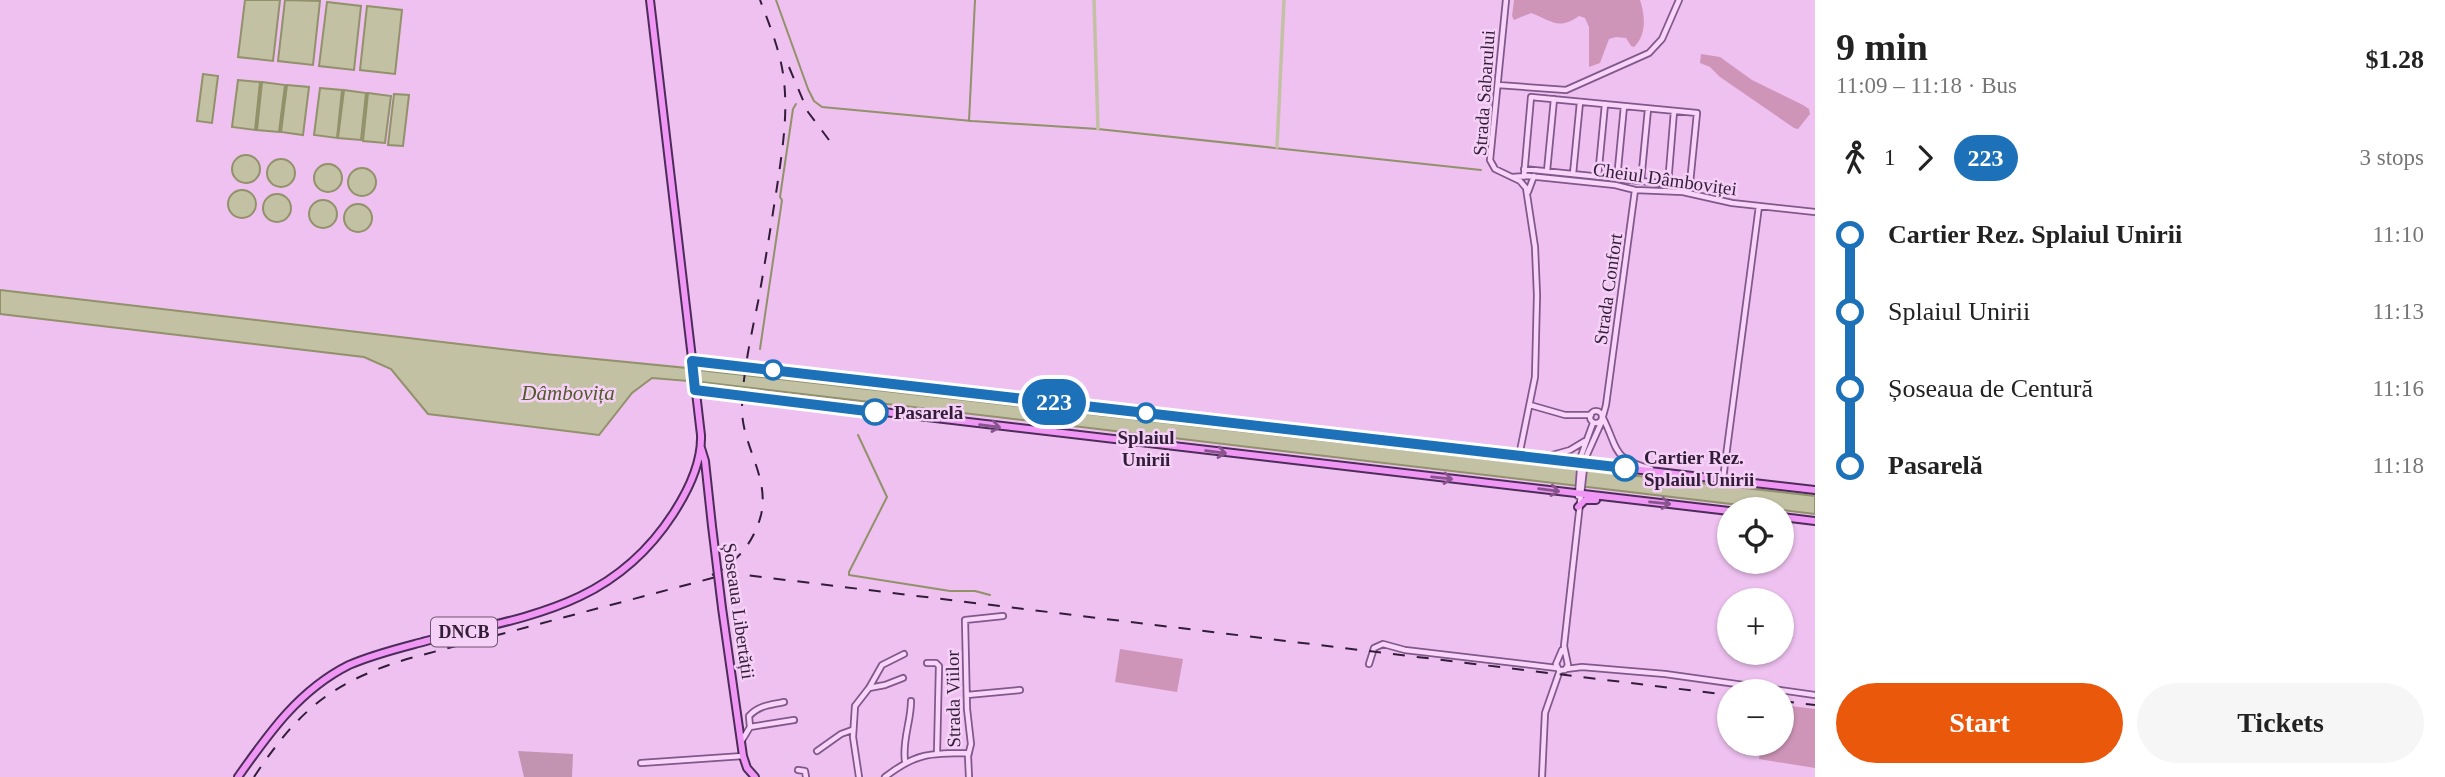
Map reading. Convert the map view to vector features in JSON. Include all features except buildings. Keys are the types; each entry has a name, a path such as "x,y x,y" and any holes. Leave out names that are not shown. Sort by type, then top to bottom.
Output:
{"main road":[{"name":"DNCB","path":"238,777 272,729 297,701 350,665 387,651 559,606 609,582 634,561 658,535 692,481 701,446 650,0"},
{"path":"692,365 1815,490"},
{"path":"695,390 1717,510"},
{"path":"697,405 702,394 712,392"},
{"name":"Șoseaua Libertății","path":"701,446 743,756 747,768 755,777"},
{"path":"698,461 706,483"},
{"path":"692,481 698,477 706,483"},
{"path":"1579,495 1585,500 1619,498"},
{"path":"1794,518 1815,521"}],"street":[{"name":"Strada Sabarului","path":"1506,0 1490,160 1496,169 1512,177"},
{"path":"1498,85 1566,90 1649,53 1662,39 1679,0"},
{"path":"1527,193 1529,176 1524,169 1531,97 1697,113 1689,193"},
{"path":"1547,171 1554,99"},
{"path":"1573,174 1580,102"},
{"path":"1600,179 1605,104"},
{"path":"1617,179 1624,106"},
{"path":"1641,181 1648,108"},
{"path":"1668,184 1674,111"},
{"path":"1524,169 1600,179 1689,186"},
{"path":"1524,184 1529,176"},
{"path":"1512,177 1524,184 1527,193 1535,247 1537,295 1536,359 1531,405 1519,456"},
{"name":"Cheiul Dâmboviței","path":"1512,177 1600,179 1635,190 1689,193 1716,200 1815,212"},
{"name":"Strada Confort","path":"1582,464 1602,418 1608,393 1635,190"},
{"path":"1723,480 1759,206"},
{"name":"Strada Confort","path":"1597,411 1608,393"},
{"path":"1531,405 1569,416 1591,415 1597,411 1613,446 1621,456 1636,464 1669,473"},
{"path":"1542,777 1545,716 1562,665 1582,464 1593,422 1591,415"},
{"path":"1593,422 1602,418"},
{"path":"1537,458 1565,452 1588,438"},
{"name":"Strada Viilor","path":"970,777 965,620 1003,616"},
{"path":"1369,664 1374,648 1383,644 1405,650 1539,666 1562,665 1694,677 1815,695"},
{"path":"859,777 853,730 856,704 885,663 904,654"},
{"path":"927,663 936,663 939,666 937,753"},
{"path":"869,688 903,678"},
{"path":"967,695 1020,690"},
{"path":"905,761 904,743 910,722 911,701"},
{"path":"741,742 750,727 749,716 758,707 785,702"},
{"path":"750,727 794,720"},
{"path":"817,751 841,734 853,730"},
{"path":"884,777 905,761 937,753 969,753"},
{"path":"641,763 743,756"},
{"path":"798,771 805,771 806,777"}],"shaded area":[{"path":"1514,0 1640,0 1644,18 1643,31 1634,47 1626,38 1609,39 1600,63 1589,67 1589,27 1585,18 1579,16 1560,23 1531,13 1514,20"},
{"path":"1701,54 1720,57 1752,80 1803,105 1809,109 1810,114 1798,129 1794,128 1720,77 1710,67 1700,63"},
{"path":"1120,649 1183,659 1177,692 1115,682"},
{"path":"1794,706 1815,709 1815,768 1759,759 1759,756 1794,756"},
{"path":"518,751 573,754 572,777 524,777"}],"water":[{"path":"245,0 280,0 273,61 238,57"},
{"path":"285,0 320,1 313,65 278,61"},
{"path":"327,2 361,6 354,70 319,66"},
{"path":"367,6 402,10 395,74 360,70"},
{"path":"203,74 218,76 212,123 197,121"},
{"path":"238,80 260,82 255,130 232,127"},
{"path":"262,82 285,85 279,132 257,130"},
{"path":"287,85 309,87 303,135 281,132"},
{"path":"320,88 342,90 337,138 314,135"},
{"path":"344,90 366,93 361,140 338,138"},
{"path":"368,93 391,96 385,143 363,141"},
{"path":"394,94 409,95 403,146 388,145"},
{"path":"246,155 256,159 260,169 256,179 246,183 236,179 232,169 236,159"},
{"path":"281,159 291,163 295,173 291,183 281,187 271,183 267,173 271,163"},
{"path":"328,164 338,168 342,178 338,188 328,192 318,188 314,178 318,168"},
{"path":"362,168 372,172 376,182 372,192 362,196 352,192 348,182 352,172"},
{"path":"242,190 252,194 256,204 252,214 242,218 232,214 228,204 232,194"},
{"path":"277,194 287,198 291,208 287,218 277,222 267,218 263,208 267,198"},
{"path":"323,200 333,204 337,214 333,224 323,228 313,224 309,214 313,204"},
{"path":"358,204 368,208 372,218 368,228 358,232 348,228 344,218 348,208"},
{"name":"Dâmbovița","path":"0,290 545,354 687,368 688,381 652,378 632,393 599,435 428,414 391,369 364,357 0,314"},
{"path":"699,370 1815,496 1815,514 1794,512 1794,497 1717,497 1717,502 701,382"}],"waterway":[{"path":"776,0 808,89 814,101 822,107 1098,129 1481,170"},
{"path":"969,121 975,0"},
{"path":"1094,0 1098,129"},
{"path":"1277,147 1284,0"},
{"path":"760,349 782,200 780,197 793,109 796,104"},
{"path":"858,435 887,497 849,575 990,595"}],"railway":[{"path":"712,575 737,558 749,543 758,525 763,501 742,407 748,354 777,187 785,108 780,60 760,0"},
{"path":"789,67 808,112 829,140"},
{"path":"254,777 286,734 318,702 336,689 380,668 720,576 737,574 1717,694"},
{"path":"1794,702 1815,705"}],"bus line":[{"name":"223","path":"875,412 695,390 692,361 1625,468"}],"place":[{"name":"Pasarelă","path":"875,412"},
{"name":"Splaiul Unirii","path":"1146,413"},
{"name":"Cartier Rez. Splaiul Unirii","path":"1625,468"}]}
